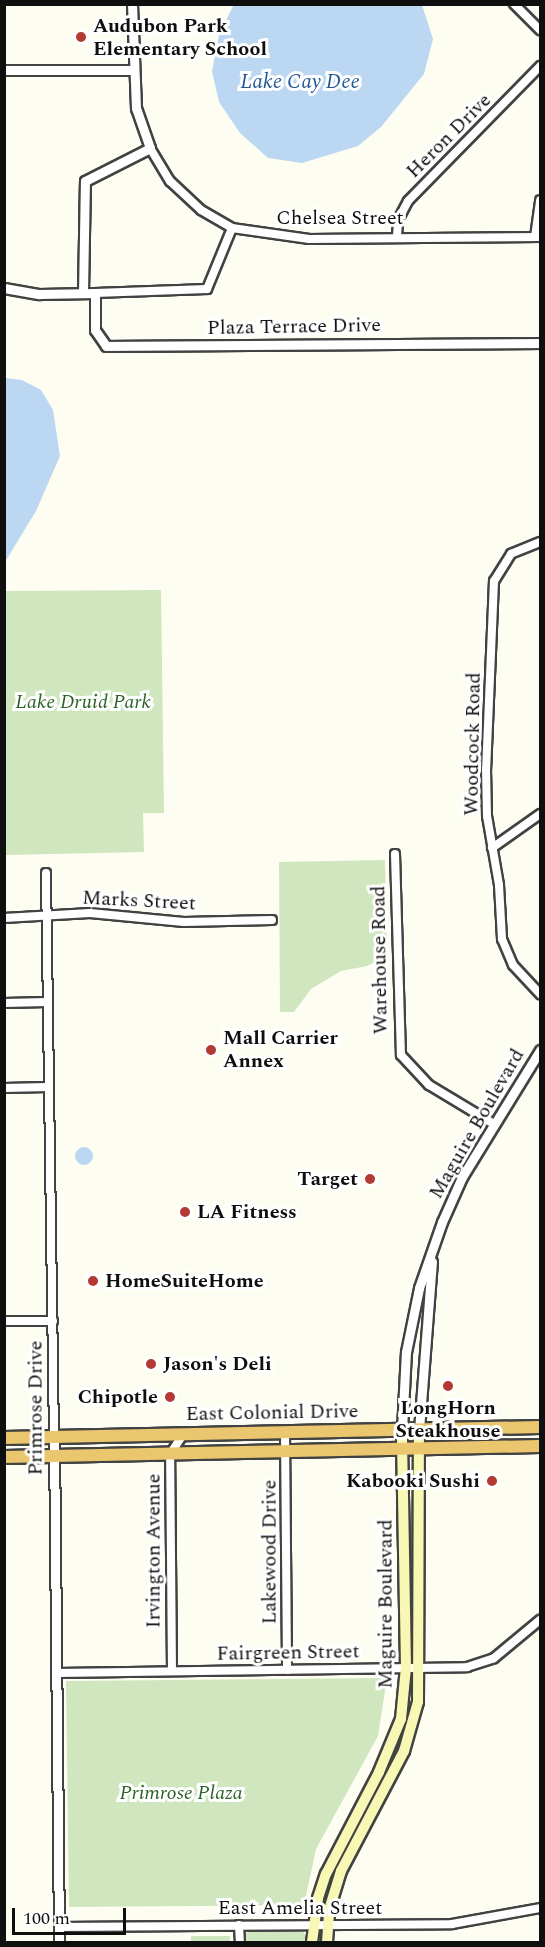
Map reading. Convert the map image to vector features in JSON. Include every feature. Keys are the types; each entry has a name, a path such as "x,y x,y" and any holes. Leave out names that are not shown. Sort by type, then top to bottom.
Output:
{"highway":[{"name":"East Colonial Drive","path":"4,1438 540,1428"},
{"name":"East Colonial Drive","path":"4,1457 540,1446"}],"main road":[{"name":"Maguire Boulevard","path":"312,1942 318,1898 336,1850 391,1746 401,1719 406,1667 402,1430"},
{"name":"Maguire Boulevard","path":"327,1942 327,1925 351,1846 404,1751 418,1702 417,1448 419,1430"}],"street":[{"path":"4,288 39,294 207,289 232,228 201,210 170,181 150,148 136,108 132,70 132,4"},
{"path":"514,4 540,30"},
{"name":"Heron Drive","path":"397,236 401,211 408,201 540,66"},
{"path":"4,70 132,70"},
{"path":"83,293 85,181 150,148"},
{"path":"538,237 540,200"},
{"name":"Chelsea Street","path":"232,228 309,239 397,236 538,237"},
{"name":"Plaza Terrace Drive","path":"95,293 95,330 106,346 540,343"},
{"name":"Woodcock Road","path":"540,542 508,557 497,572 493,592 486,769 492,848 505,948 513,965 540,994"},
{"path":"492,848 540,814"},
{"name":"Warehouse Road","path":"395,854 401,1055 429,1085 494,1124"},
{"name":"Primrose Drive","path":"46,873 59,1942"},
{"name":"Marks Street","path":"4,918 90,913 184,922 272,920"},
{"path":"4,1004 47,1002"},
{"name":"Maguire Boulevard","path":"402,1430 406,1352 419,1287 432,1250 462,1178 540,1050"},
{"path":"4,1088 48,1087"},
{"name":"Maguire Boulevard","path":"419,1430 432,1250"},
{"path":"4,1321 53,1321"},
{"name":"Lakewood Drive","path":"285,1433 287,1670"},
{"name":"Irvington Avenue","path":"172,1671 170,1454 183,1435"},
{"name":"Fairgreen Street","path":"57,1673 467,1667 494,1658 540,1620"},
{"name":"East Amelia Street","path":"58,1927 452,1924 540,1908"},
{"path":"239,1925 240,1942"}],"green space":[{"name":"Lake Druid Park","path":"161,590 164,813 143,813 144,852 5,855 5,591"},
{"path":"385,860 387,956 367,966 341,971 311,989 294,1012 280,1012 279,862"},
{"name":"Primrose Plaza","path":"387,1678 378,1736 316,1849 304,1905 69,1907 66,1681"},
{"path":"303,1931 308,1942 243,1942 243,1935 249,1932"},
{"path":"191,1936 230,1936 230,1942 191,1942"}],"water":[{"name":"Lake Cay Dee","path":"234,4 422,5 433,39 424,74 381,127 358,146 302,163 268,158 240,133 219,102 212,71 219,35"},
{"path":"5,378 22,380 41,390 53,410 60,456 36,511 5,562"},
{"path":"84,1147 90,1150 93,1156 90,1162 84,1165 78,1162 75,1156 78,1150"}],"place":[{"name":"Audubon Park Elementary School","path":"81,37"},
{"name":"Mall Carrier Annex","path":"211,1050"},
{"name":"Target","path":"370,1179"},
{"name":"LA Fitness","path":"185,1212"},
{"name":"HomeSuiteHome","path":"93,1281"},
{"name":"Jason's Deli","path":"151,1364"},
{"name":"LongHorn Steakhouse","path":"448,1386"},
{"name":"Chipotle","path":"170,1397"},
{"name":"Kabooki Sushi","path":"492,1481"}]}
